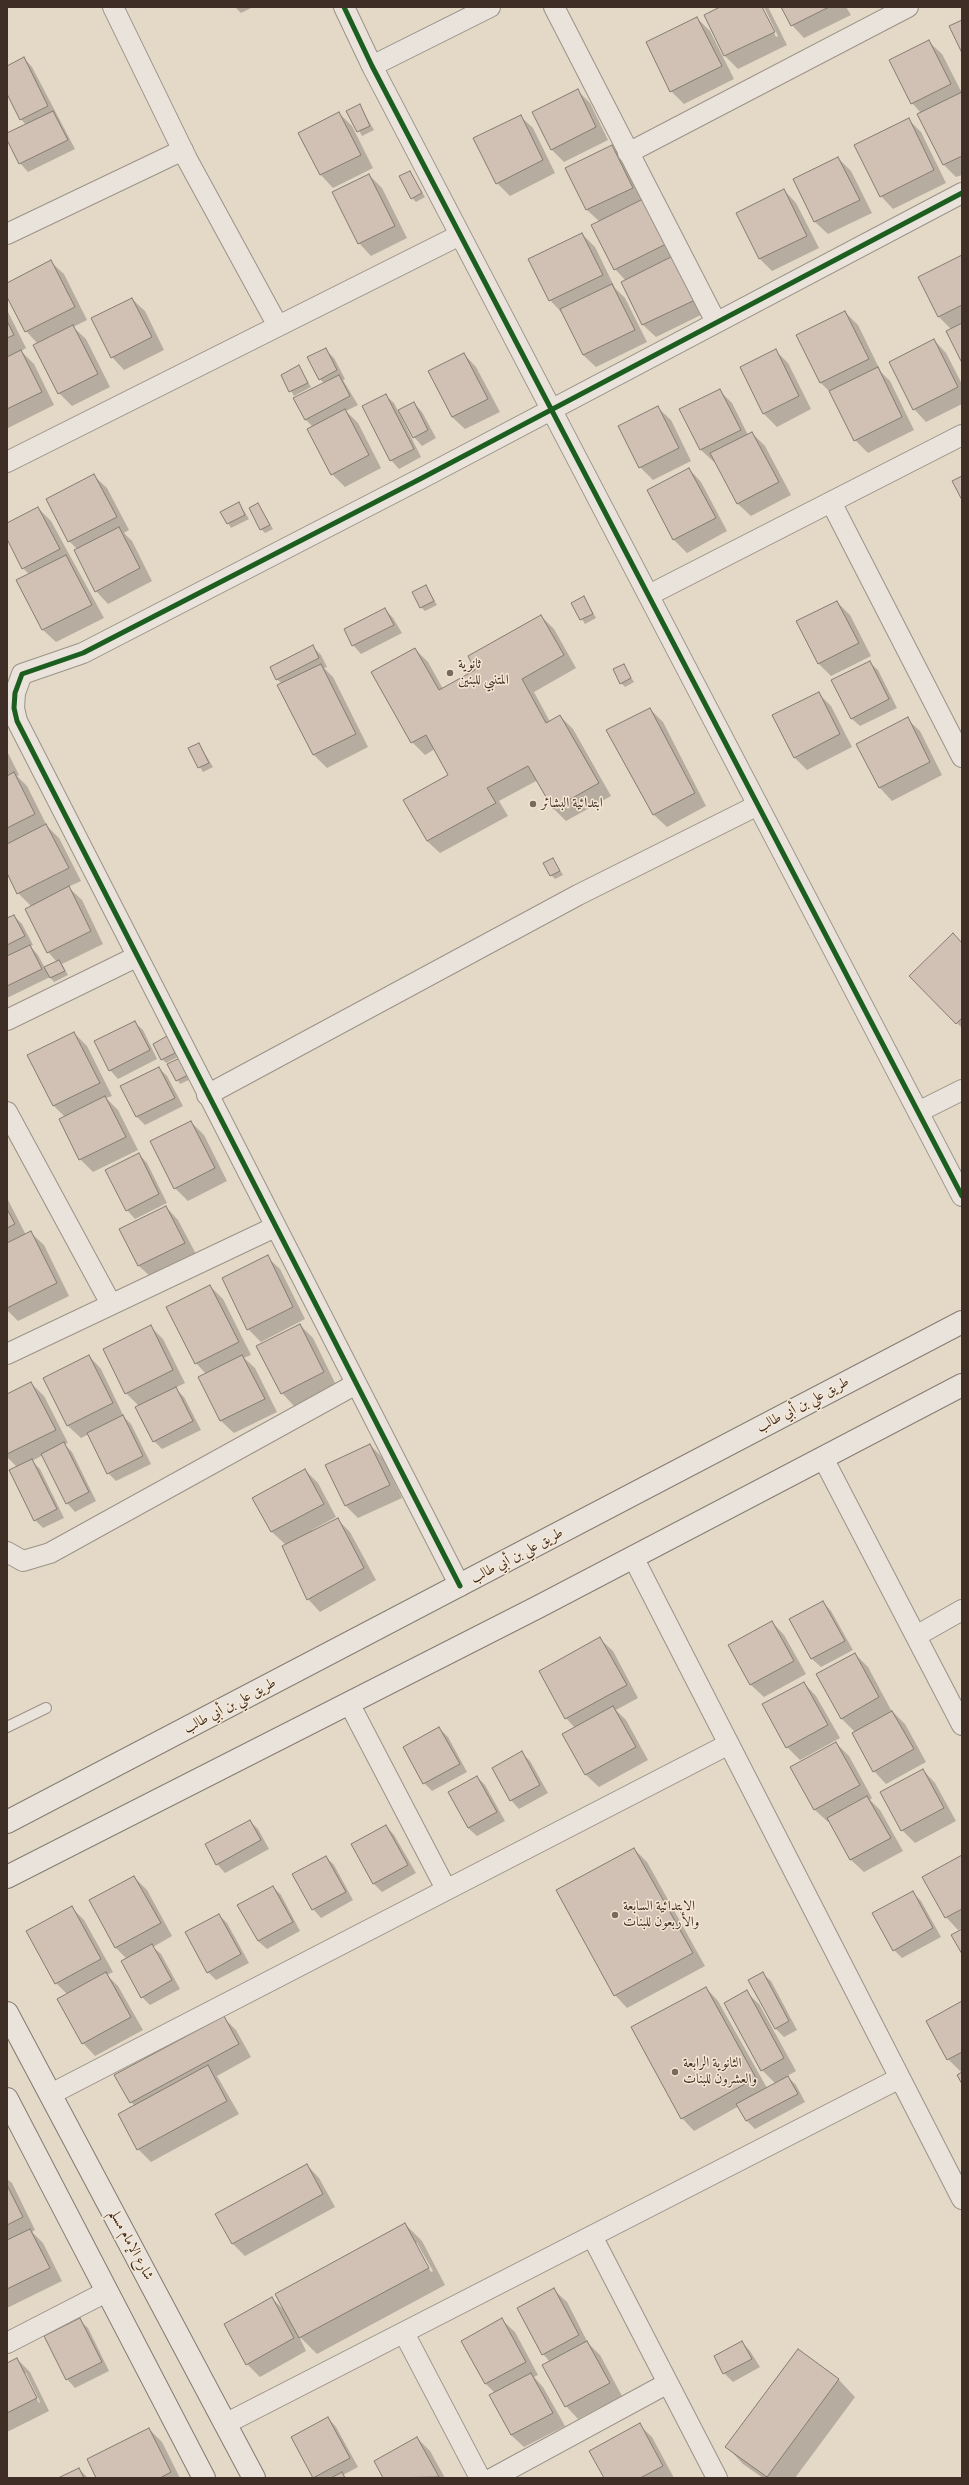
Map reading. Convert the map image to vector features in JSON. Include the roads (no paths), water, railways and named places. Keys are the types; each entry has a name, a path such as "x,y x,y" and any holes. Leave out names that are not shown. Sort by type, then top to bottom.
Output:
{"main road":[{"name":"طريق علي بن أبي طالب","path":"7,1822 962,1322"},
{"path":"7,1877 633,1557 962,1385"},
{"name":"شارع الإمام مسلم","path":"7,2013 227,2423 254,2478"},
{"path":"7,2098 106,2292 204,2478"}],"street":[{"path":"113,7 183,150 278,326"},
{"path":"344,7 372,66 962,1196"},
{"path":"372,66 490,7"},
{"path":"554,7 716,322"},
{"path":"628,153 908,7"},
{"path":"7,234 183,150"},
{"path":"460,1586 136,957 17,721 14,678 83,653 552,409 962,193"},
{"path":"7,462 460,235"},
{"path":"649,595 962,435"},
{"path":"831,502 962,757"},
{"path":"207,1095 578,895 758,805"},
{"path":"7,1020 136,957"},
{"path":"918,1112 962,1090"},
{"path":"7,1112 111,1304"},
{"path":"7,1354 275,1227"},
{"path":"7,1552 23,1561 50,1552 356,1384"},
{"path":"823,1458 962,1725"},
{"path":"633,1557 962,2199"},
{"path":"916,1636 962,1610"},
{"path":"348,1703 446,1889"},
{"path":"50,2094 729,1744"},
{"path":"227,2423 900,2078"},
{"path":"592,2236 717,2478"},
{"path":"7,2343 106,2292"},
{"path":"404,2333 480,2478"},
{"path":"493,2478 668,2383"}],"lane":[{"path":"7,1727 46,1708"}],"place":[{"name":"ثانوية المتنبي للبنين","path":"450,673"},
{"name":"ابتدائية البشائر","path":"533,804"},
{"name":"الابتدائية السابعة والأربعون للبنات","path":"615,1915"},
{"name":"الثانوية الرابعة والعشرون للبنات","path":"675,2072"}]}
